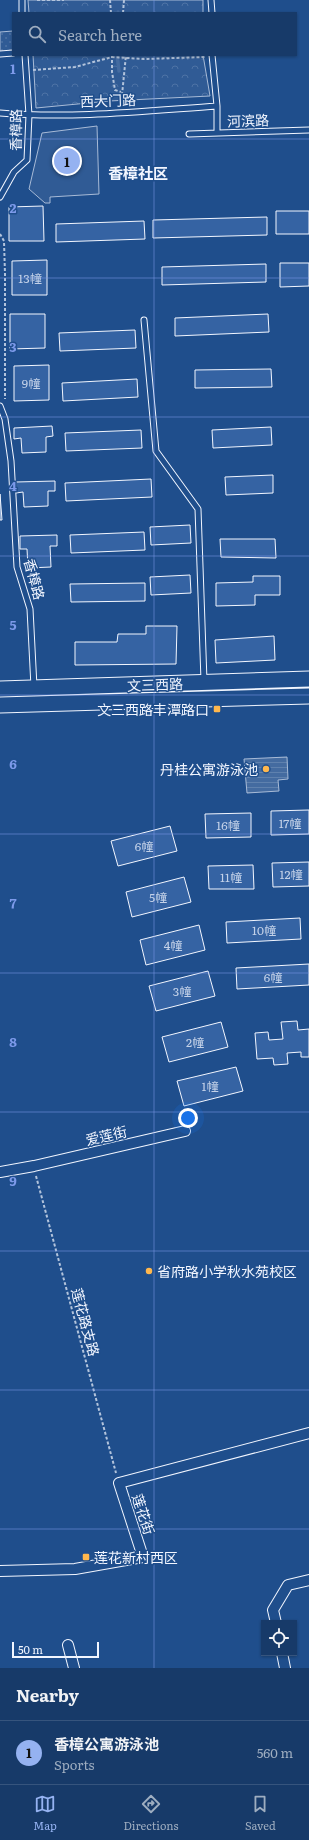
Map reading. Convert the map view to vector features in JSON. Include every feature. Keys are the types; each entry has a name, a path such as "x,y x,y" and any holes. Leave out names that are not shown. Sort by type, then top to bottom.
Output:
{"main road":[{"name":"文三西路","path":"0,689 309,679"},
{"name":"文三西路","path":"0,705 309,696"}],"street":[{"name":"爱莲街","path":"0,1172 34,1166 185,1131"},
{"name":"莲花街","path":"0,1571 76,1569 143,1557 119,1483 309,1433"},
{"path":"275,1620 273,1610 288,1586 309,1580"},
{"path":"68,1645 74,1668"},
{"path":"283,1656 285,1668"}],"lane":[{"path":"22,0 22,12"},
{"path":"211,0 212,12"},
{"path":"0,54 12,53"},
{"name":"香樟路","path":"0,197 2,186 27,160 28,115 25,56"},
{"path":"212,56 217,133"},
{"name":"西大门路","path":"0,113 28,115 120,112 216,106"},
{"name":"河滨路","path":"189,134 309,130"},
{"path":"144,320 156,451 198,509 204,682"},
{"name":"香樟路","path":"0,406 5,419 11,461 16,567 30,609 34,688"}],"path":[{"path":"37,0 64,0"},
{"path":"110,0 111,12"},
{"path":"123,12 124,0"},
{"path":"26,71 47,68 75,67 112,56 126,56 144,59 212,56"},
{"path":"112,56 112,72 115,90 121,92"},
{"path":"120,112 126,56"},
{"path":"0,234 4,241 5,274 5,419"},
{"name":"莲花路支路","path":"34,1166 119,1483"}],"green space":[{"path":"28,0 203,0 203,12 29,12"},
{"path":"12,31 12,51 0,52 0,32"},
{"path":"33,56 203,56 210,96 109,101 36,108"}],"shaded area":[{"path":"97,126 99,194 50,197 50,203 45,203 29,189 42,133"},
{"name":"丹桂公寓游泳池","path":"287,757 288,779 278,780 279,791 247,793 244,759"}],"building":[{"path":"43,206 44,241 9,241 9,207"},
{"path":"276,211 309,211 309,234 276,234"},
{"path":"267,217 267,235 153,238 153,220"},
{"path":"144,221 145,239 56,242 56,224"},
{"path":"47,260 47,295 12,295 12,261"},
{"path":"280,263 309,263 309,286 280,287"},
{"path":"266,264 266,282 162,285 162,267"},
{"path":"10,314 45,314 45,348 10,349"},
{"path":"268,314 269,332 175,336 175,318"},
{"path":"135,330 136,348 60,351 59,333"},
{"path":"49,365 49,400 14,401 14,366"},
{"path":"271,369 272,387 195,388 195,370"},
{"path":"137,379 138,397 63,401 62,383"},
{"path":"52,426 53,436 46,437 46,452 22,453 21,438 14,439 14,428"},
{"path":"271,427 272,445 213,448 212,430"},
{"path":"141,430 142,448 66,451 65,433"},
{"path":"273,475 273,493 226,495 225,477"},
{"path":"151,479 152,497 66,501 65,483"},
{"path":"55,481 55,491 48,491 48,506 24,507 23,492 16,493 16,482"},
{"path":"0,494 2,520 0,520"},
{"path":"190,525 191,543 151,545 150,527"},
{"path":"144,532 145,550 71,553 70,535"},
{"path":"57,535 57,546 50,546 51,567 28,568 27,549 20,549 20,536"},
{"path":"220,539 275,539 276,558 221,557"},
{"path":"190,575 191,593 151,595 150,577"},
{"path":"253,576 280,576 280,595 255,595 255,605 216,606 216,583 253,582"},
{"path":"145,583 145,601 71,602 70,584"},
{"path":"146,626 177,626 176,664 75,665 75,642 117,642 118,634 146,634"},
{"path":"274,636 275,660 216,663 215,640"},
{"path":"309,810 309,834 271,835 271,811"},
{"path":"251,813 251,837 206,838 205,814"},
{"path":"170,826 177,851 118,866 111,841"},
{"path":"309,862 309,886 273,887 272,863"},
{"path":"253,865 254,889 209,889 208,866"},
{"path":"184,877 191,902 132,917 126,892"},
{"path":"300,918 301,939 227,943 226,922"},
{"path":"199,925 205,950 146,965 140,940"},
{"path":"309,964 309,985 237,989 236,968"},
{"path":"208,971 215,996 156,1011 149,986"},
{"path":"297,1021 298,1030 309,1029 309,1057 301,1057 301,1052 287,1053 288,1064 274,1065 273,1058 257,1059 255,1033 268,1032 269,1040 283,1039 281,1022"},
{"path":"221,1022 228,1047 169,1062 162,1037"},
{"path":"236,1067 243,1091 184,1106 177,1081"}],"waterway":[{"path":"117,56 119,71"}],"place":[{"name":"香樟公寓游泳池","path":"67,161"},
{"name":"文三西路丰潭路口","path":"217,709"},
{"name":"丹桂公寓游泳池","path":"266,769"},
{"name":"省府路小学秋水苑校区","path":"149,1271"},
{"name":"莲花新村西区","path":"86,1557"}],"district":[{"name":"香樟社区","path":"138,172"}]}
